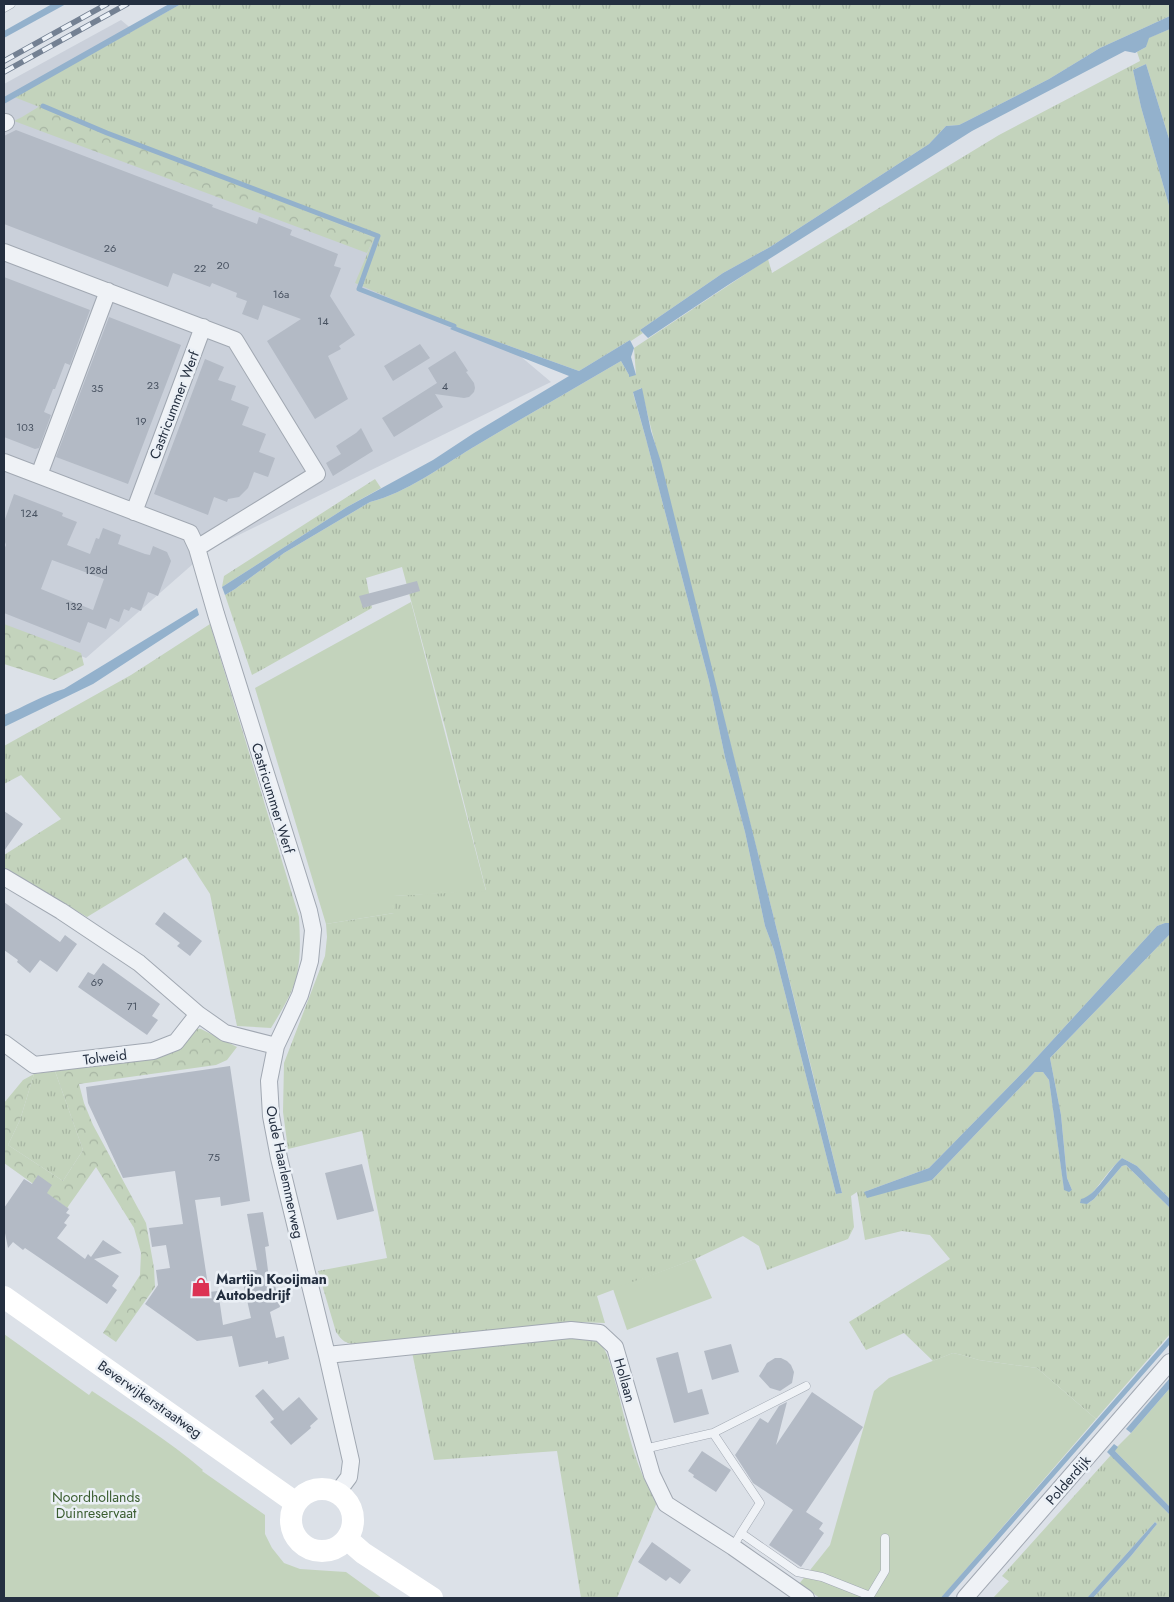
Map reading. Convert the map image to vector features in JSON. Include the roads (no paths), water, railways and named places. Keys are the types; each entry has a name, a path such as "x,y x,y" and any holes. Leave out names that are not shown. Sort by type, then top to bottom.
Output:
{"main road":[{"name":"Beverwijkerstraatweg","path":"4,1297 296,1503"},
{"path":"317,1489 325,1489 337,1493 348,1503 352,1512 353,1521 347,1539 340,1546 322,1552 304,1546 292,1531 290,1521 296,1503 309,1492 317,1489"},
{"path":"347,1539 363,1552 432,1598"}],"street":[{"path":"4,252 235,340 317,474 196,548"},
{"path":"39,476 108,291"},
{"name":"Castricummer Werf","path":"134,512 203,327"},
{"name":"Castricummer Werf","path":"4,462 190,533 309,911 313,930 310,961 300,994 276,1046"},
{"path":"4,877 62,911 138,963 198,1014 225,1033 276,1046"},
{"name":"Tolweid","path":"4,1043 34,1065 154,1051 176,1042 198,1014"},
{"name":"Oude Haarlemmerweg","path":"276,1046 270,1081 271,1116 279,1158 351,1461 349,1477 337,1493"},
{"name":"Hollaan","path":"327,1355 571,1330 600,1333 615,1346 652,1475 666,1504 737,1540 806,1598"},
{"name":"Polderdijk","path":"965,1598 1170,1362"}],"lane":[{"path":"4,8 11,4"},
{"path":"644,1449 713,1433 806,1386"},
{"path":"713,1433 760,1504 737,1540 797,1572 822,1577 870,1596 885,1571 885,1538"}],"water":[{"path":"52,4 66,4 4,38 4,31"},
{"path":"169,4 181,4 4,104 4,97"},
{"path":"1170,16 1170,29 1149,38 1146,47 1135,53 1125,51 972,131 728,285 648,338 640,330 723,273 770,247 929,144 946,126 959,125 1049,79 1100,48"},
{"path":"1146,64 1170,142 1170,209 1141,107 1133,70"},
{"path":"454,326 579,371 630,340 634,348 631,357 636,375 629,377 621,361 472,448 423,479 384,498 370,502 284,553 225,595 222,587 347,507 433,460 569,376 450,329"},
{"path":"642,388 651,431 661,462 842,1193 836,1194 774,950 765,926 709,681 633,392"},
{"path":"197,608 199,615 93,684 4,727 4,715 64,689"},
{"path":"1170,923 1170,934 1050,1058 1061,1115 1067,1178 1072,1190 1069,1192 1064,1190 1049,1080 1043,1072 1035,1072 932,1180 867,1198 864,1192 929,1168 1027,1068 1157,926"},
{"path":"1122,1158 1137,1166 1170,1199 1170,1208 1126,1165 1122,1166 1094,1199 1087,1204 1080,1203 1081,1199 1087,1197 1097,1188"},
{"path":"1170,1378 1170,1388 1131,1433 1126,1429"},
{"path":"1114,1444 1118,1447 1115,1451 1170,1507 1170,1515 1107,1452"},
{"path":"1155,1522 1157,1524 1131,1556 1093,1598 1087,1598"}],"waterway":[{"path":"43,106 107,133 378,236 359,289 454,326"},
{"path":"944,1598 1170,1340"}],"railway":[{"path":"4,61 107,4"},
{"path":"4,72 127,4"}],"place":[{"name":"Martijn Kooijman Autobedrijf","path":"201,1287"}],"park label":[{"name":"Noordhollands Duinreservaat","path":"96,1505"}]}
